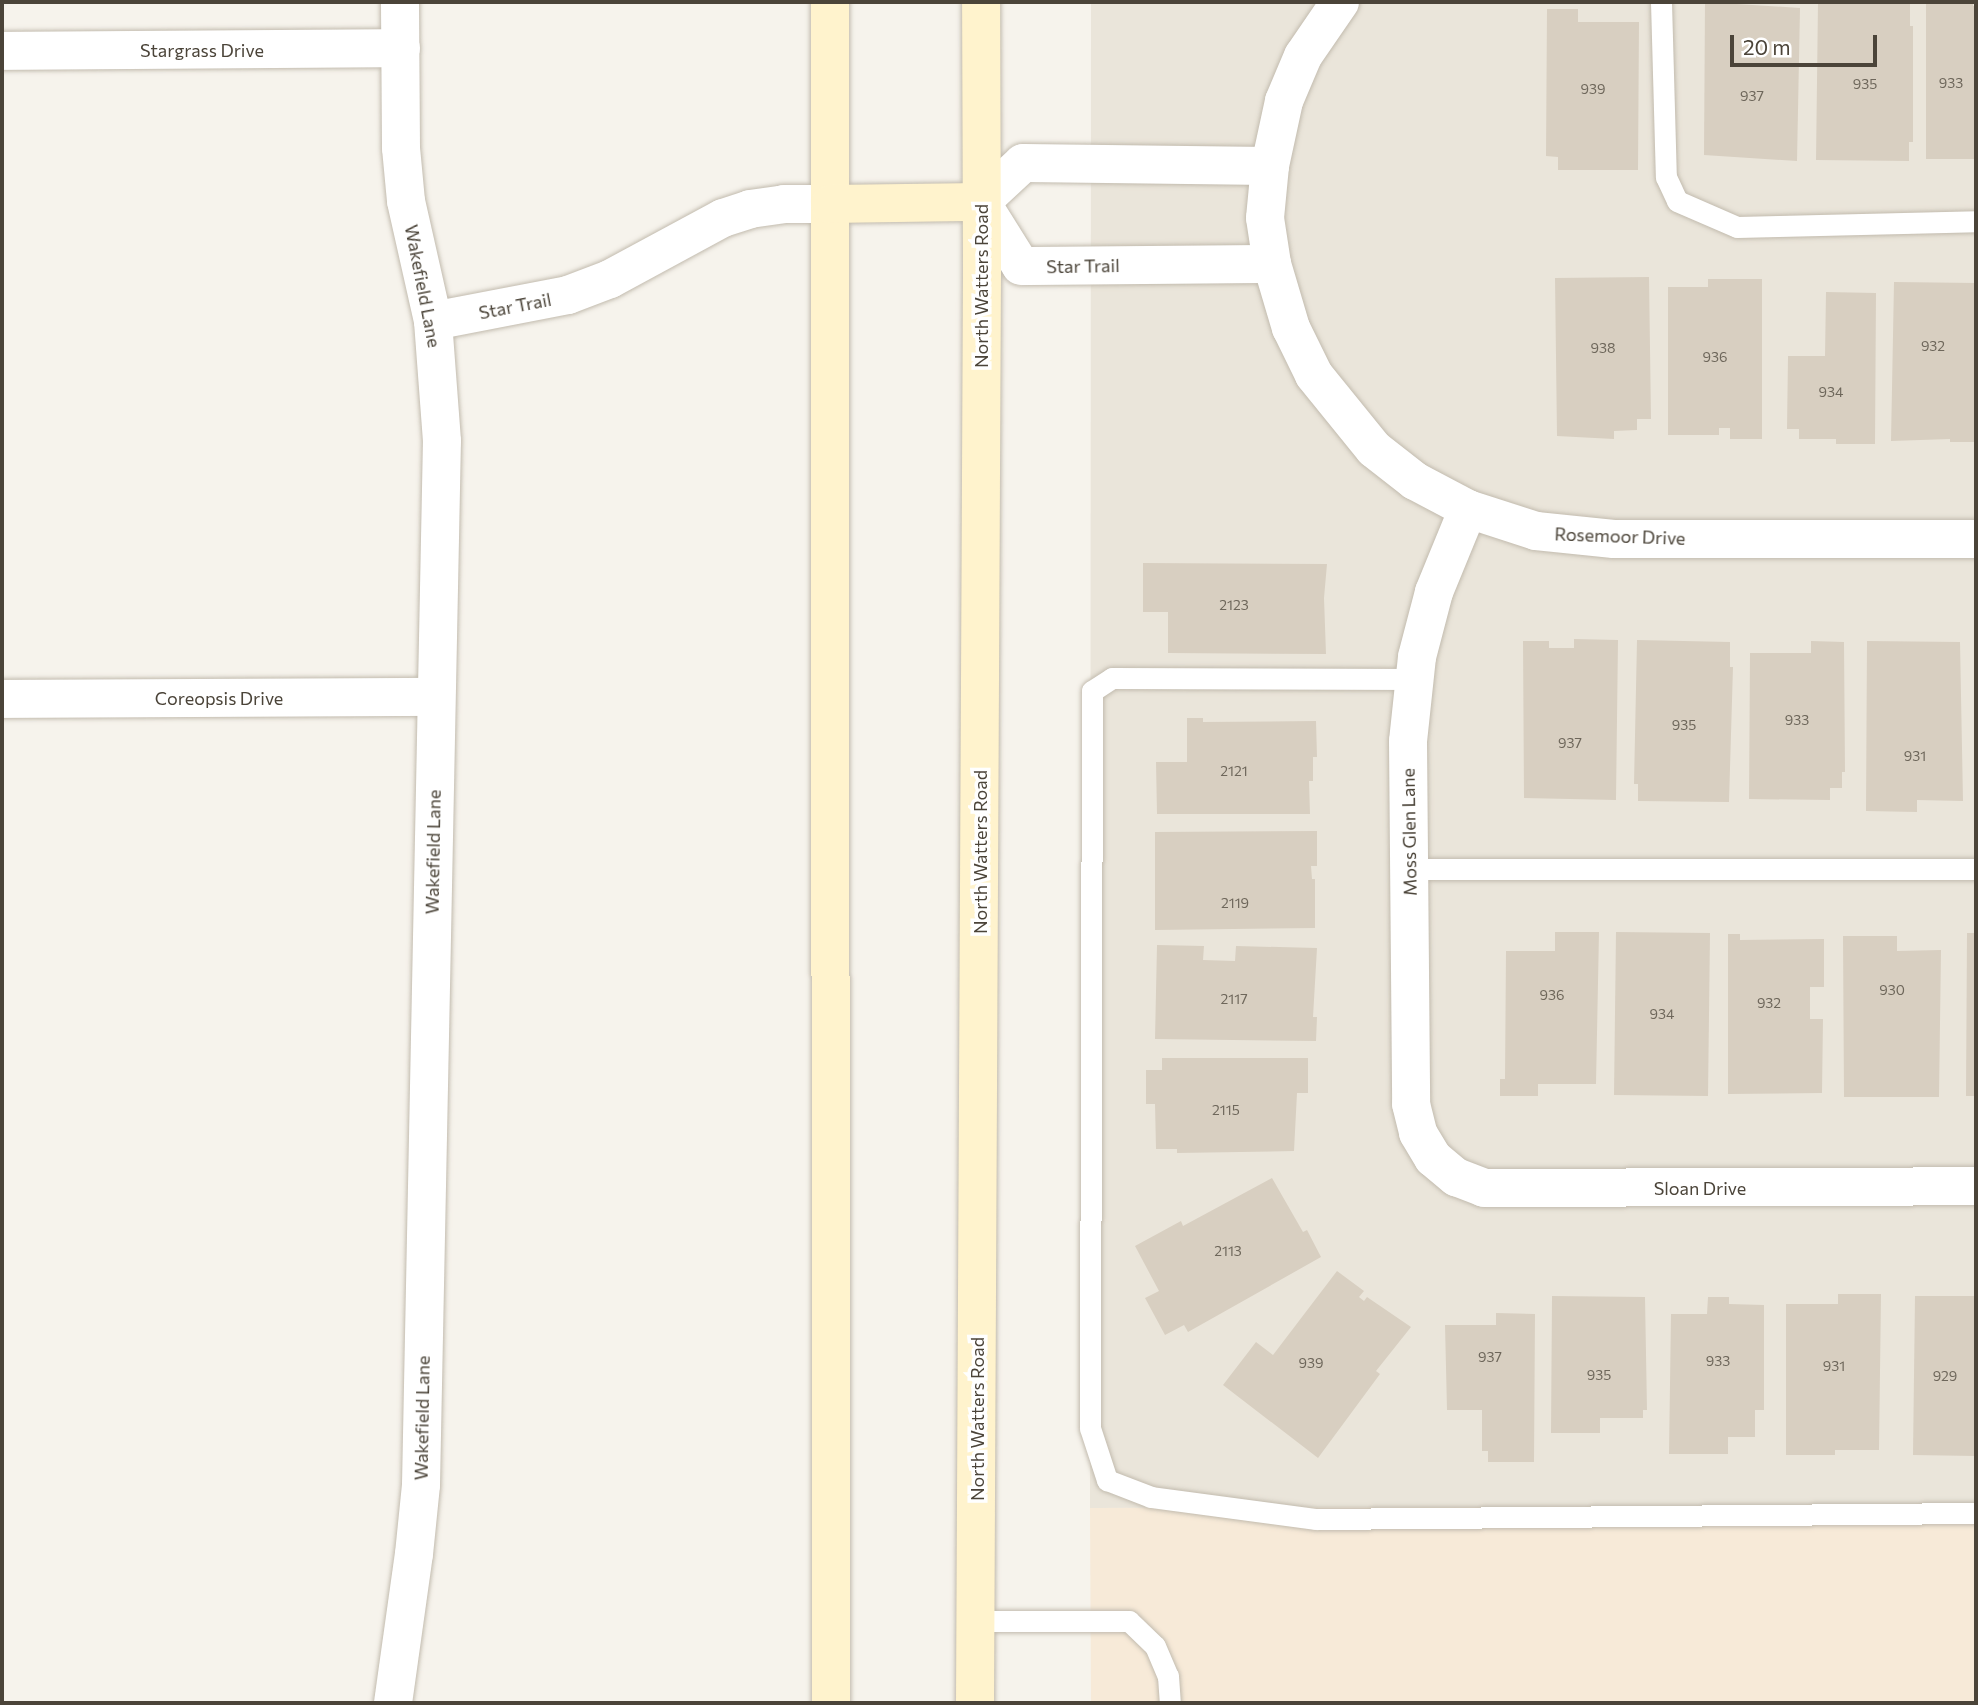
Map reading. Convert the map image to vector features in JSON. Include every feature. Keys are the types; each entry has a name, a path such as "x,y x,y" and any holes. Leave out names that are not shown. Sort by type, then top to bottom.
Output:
{"main road":[{"path":"830,2 831,1703"},
{"name":"North Watters Road","path":"975,1703 981,2"},
{"path":"830,204 981,202"}],"street":[{"name":"Wakefield Lane","path":"393,1703 421,1485 442,441 433,321 405,201 401,148 400,2"},
{"name":"Rosemoor Drive","path":"1340,2 1298,67 1284,101 1270,166 1265,218 1272,264 1291,328 1314,374 1374,449 1415,481 1468,509 1536,531 1614,539 1976,539"},
{"name":"Stargrass Drive","path":"2,51 401,48"},
{"path":"981,202 1023,163 1270,166"},
{"name":"Star Trail","path":"981,202 1021,266 1272,264"},
{"name":"Star Trail","path":"433,321 568,295 610,279 723,218 750,209 784,204 830,204"},
{"name":"Moss Glen Lane","path":"1433,1158 1418,1133 1411,1104 1408,741 1417,657 1434,592 1468,509"},
{"name":"Coreopsis Drive","path":"2,699 436,696"},
{"name":"Sloan Drive","path":"1433,1158 1456,1177 1485,1188 1976,1186"}],"lane":[{"path":"1661,2 1666,177 1677,201 1737,226 1976,221"},
{"path":"1415,680 1112,678 1092,691 1090,1427 1107,1480 1151,1497 1316,1519 1976,1513"},
{"path":"1410,869 1976,869"},
{"path":"976,1621 1129,1621 1155,1646 1168,1675 1170,1703"}],"shaded area":[{"path":"1091,2 1976,2 1976,1506 1090,1508"},
{"path":"1976,1506 1976,1703 1091,1703 1090,1508"}],"building":[{"path":"1705,2 1800,8 1797,161 1704,155"},
{"path":"1818,2 1910,2 1910,26 1913,26 1913,142 1909,142 1909,161 1816,160"},
{"path":"1926,2 1973,2 1973,6 1976,6 1976,159 1926,159"},
{"path":"1547,9 1578,9 1578,22 1639,22 1638,170 1558,170 1558,157 1546,156"},
{"path":"1649,277 1651,419 1637,419 1637,430 1614,431 1614,439 1557,436 1555,278"},
{"path":"1708,279 1762,279 1762,439 1730,439 1730,428 1719,428 1719,435 1668,435 1668,287 1708,287"},
{"path":"1894,282 1976,283 1976,442 1950,442 1950,439 1891,441"},
{"path":"1826,292 1876,293 1875,444 1836,444 1836,439 1799,439 1799,429 1787,429 1788,356 1825,356"},
{"path":"1143,563 1327,564 1324,598 1326,654 1168,653 1168,612 1143,612"},
{"path":"1574,639 1618,640 1616,800 1524,798 1523,641 1549,641 1549,648 1574,648"},
{"path":"1637,640 1730,642 1730,667 1733,667 1729,802 1638,801 1638,784 1634,784"},
{"path":"1811,641 1844,642 1845,772 1842,772 1842,788 1830,788 1830,800 1749,799 1750,653 1811,653"},
{"path":"1867,641 1960,642 1963,801 1917,800 1917,812 1866,811"},
{"path":"1187,718 1203,718 1203,722 1316,721 1317,757 1313,757 1313,781 1309,781 1310,814 1157,814 1156,762 1187,762"},
{"path":"1317,831 1317,866 1311,866 1312,879 1315,879 1315,928 1155,930 1155,832"},
{"path":"1555,932 1599,932 1596,1084 1538,1084 1538,1096 1500,1096 1500,1079 1505,1079 1506,951 1555,951"},
{"path":"1616,932 1710,933 1708,1096 1614,1095"},
{"path":"1967,933 1976,933 1976,1096 1966,1096"},
{"path":"1728,934 1740,934 1740,940 1824,939 1824,987 1810,987 1810,1019 1823,1019 1822,1093 1728,1094"},
{"path":"1843,936 1897,936 1897,951 1941,950 1939,1097 1844,1097"},
{"path":"1157,945 1204,946 1203,960 1235,961 1236,946 1317,948 1313,1017 1317,1017 1316,1041 1155,1039"},
{"path":"1162,1058 1308,1058 1308,1093 1297,1093 1294,1151 1177,1153 1177,1149 1156,1149 1155,1104 1146,1104 1146,1070 1162,1070"},
{"path":"1272,1178 1303,1232 1307,1230 1321,1257 1188,1332 1184,1325 1165,1335 1145,1298 1159,1291 1135,1246 1181,1221 1183,1226"},
{"path":"1337,1271 1364,1291 1359,1297 1364,1301 1367,1297 1411,1327 1376,1371 1380,1374 1318,1458 1223,1385 1256,1342 1273,1355"},
{"path":"1838,1294 1881,1294 1879,1450 1835,1450 1835,1455 1786,1455 1786,1304 1838,1304"},
{"path":"1552,1296 1645,1297 1647,1410 1643,1410 1643,1418 1600,1418 1600,1433 1551,1433"},
{"path":"1915,1296 1976,1296 1976,1456 1913,1455"},
{"path":"1708,1297 1729,1297 1729,1304 1764,1305 1764,1410 1755,1410 1755,1437 1728,1437 1728,1454 1669,1454 1671,1314 1707,1314"},
{"path":"1496,1313 1535,1314 1534,1462 1488,1462 1488,1451 1482,1451 1482,1410 1447,1410 1445,1325 1496,1325"}]}
